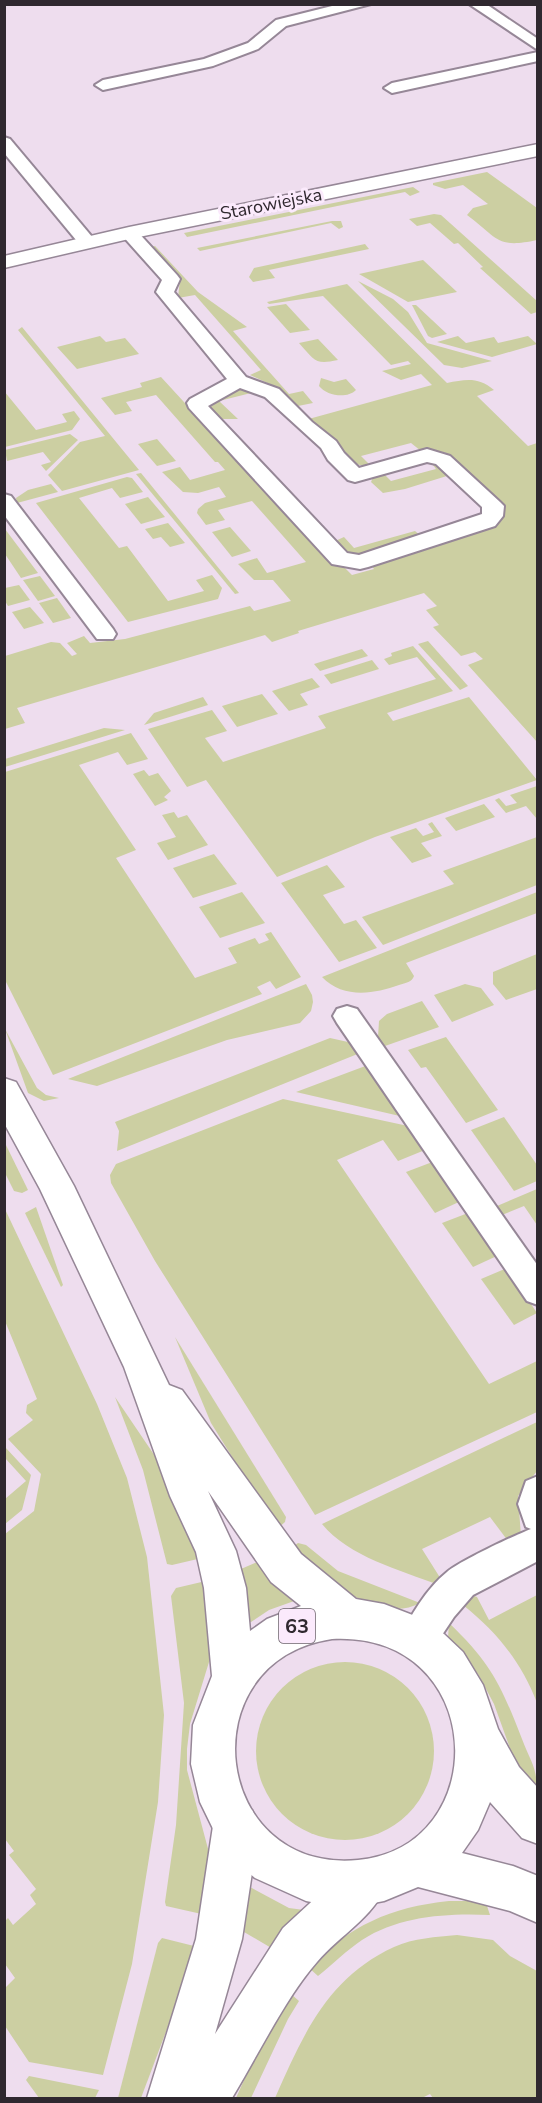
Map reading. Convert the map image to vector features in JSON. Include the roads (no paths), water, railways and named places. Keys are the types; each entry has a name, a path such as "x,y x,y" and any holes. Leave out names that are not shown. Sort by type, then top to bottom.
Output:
{"main road":[{"name":"Starowiejska","path":"4,262 129,233 537,150"},
{"name":"63","path":"4,1091 56,1186 143,1367 190,1496 220,1565 230,1628 232,1676"},
{"name":"63","path":"143,1367 286,1568 348,1618"},
{"name":"63","path":"477,1734 477,1772 467,1808 447,1839 419,1865 393,1878 364,1884 328,1884 292,1874 261,1854 236,1826 218,1790 211,1750 217,1711 232,1676 255,1650 283,1631 314,1620 348,1618 384,1624 417,1641 445,1666 465,1698 477,1734 503,1783 537,1822"},
{"path":"172,2098 219,1939 236,1826"},
{"path":"419,1865 513,1889 537,1900"},
{"path":"204,2098 283,1968 300,1945 364,1884"}],"street":[{"path":"103,85 208,63 253,46 281,23 364,4"},
{"path":"476,4 537,46"},
{"path":"392,88 537,56"},
{"path":"4,142 87,242"},
{"path":"129,233 171,279 165,292 239,381 263,387 272,393 305,426 329,445 335,456 355,476 427,455 436,456 493,506 492,516 487,521 360,561 340,559 199,408 197,403 203,398 239,381"},
{"path":"4,500 105,634"},
{"path":"347,1016 537,1292"},
{"path":"537,1492 535,1504 537,1516"},
{"path":"417,1641 441,1605 460,1583 537,1543"}]}
